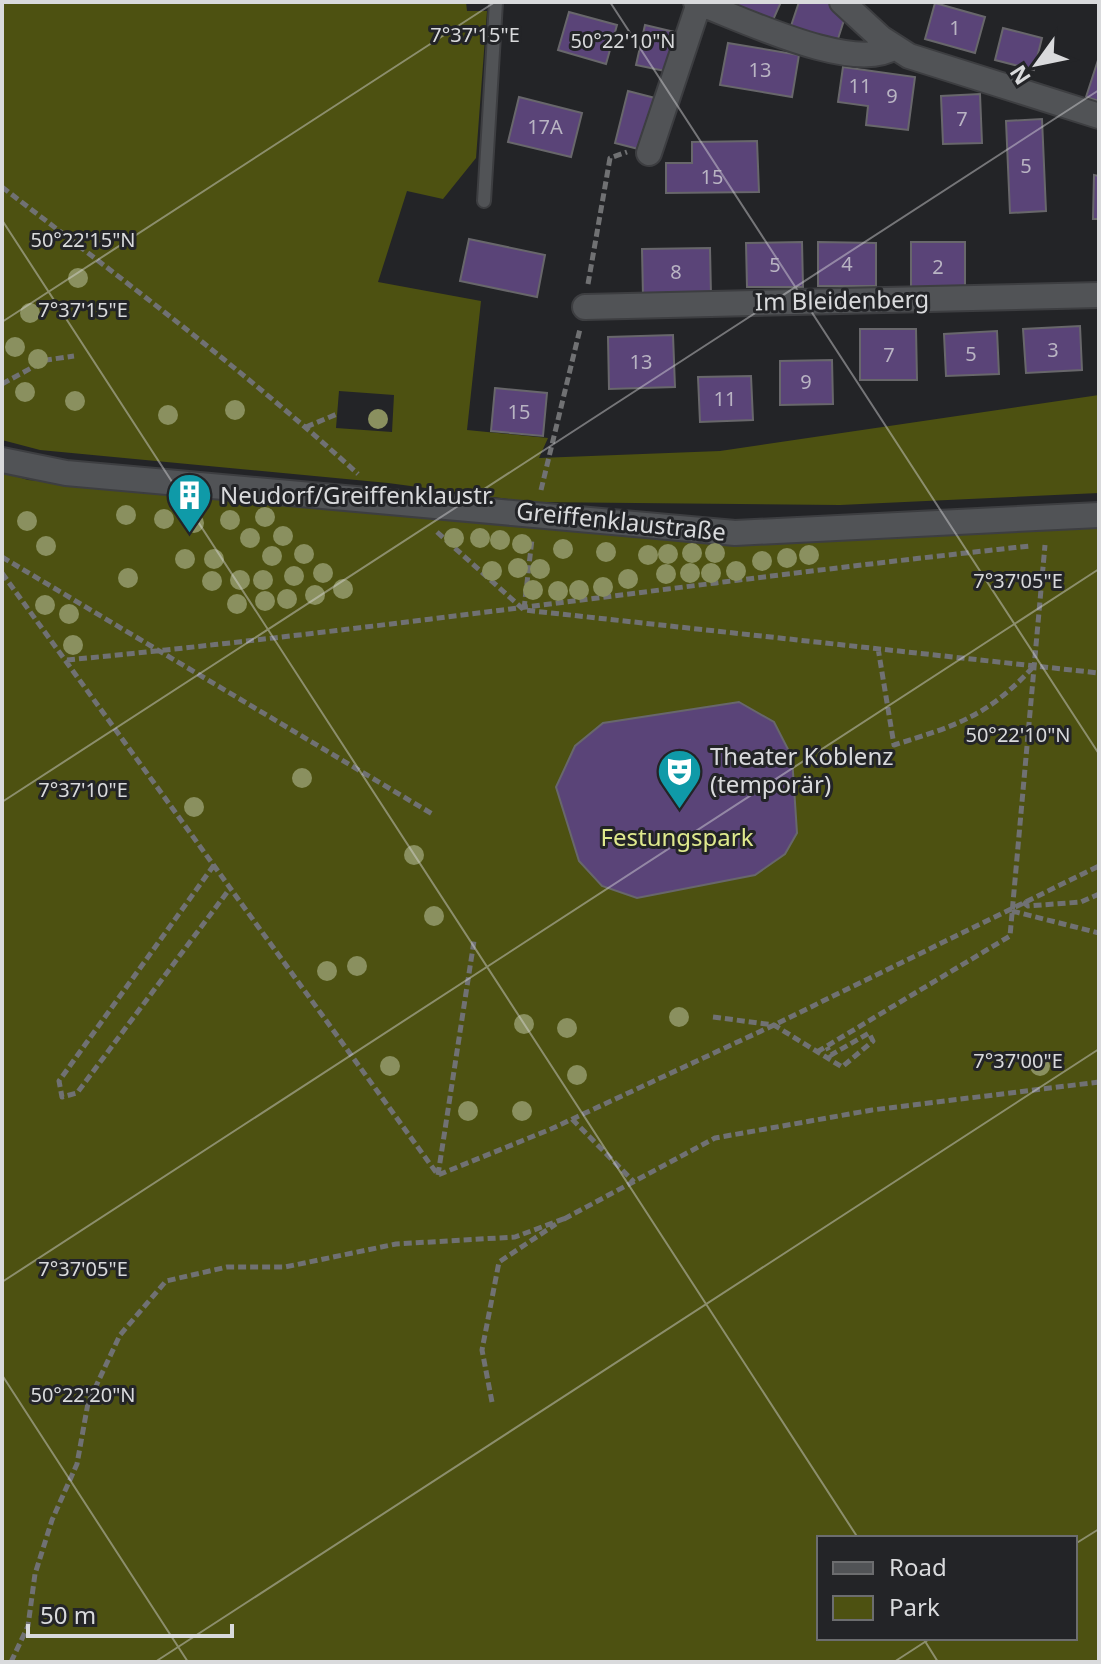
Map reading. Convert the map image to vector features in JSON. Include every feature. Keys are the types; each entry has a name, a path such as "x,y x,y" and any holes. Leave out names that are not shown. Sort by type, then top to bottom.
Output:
{"street":[{"path":"649,153 698,2 808,44 874,55 894,47"},
{"path":"842,2 894,47 927,64 1099,116"},
{"name":"Im Bleidenberg","path":"585,307 1099,295"},
{"name":"Greiffenklaustraße","path":"2,460 66,473 735,533 1099,515"}],"lane":[{"path":"484,201 496,2"}],"path":[{"path":"588,281 610,158 622,152 649,153"},
{"path":"2,187 306,427 360,476 379,500"},
{"path":"524,610 535,513 585,307"},
{"path":"2,384 46,360 74,356"},
{"path":"306,427 337,414"},
{"path":"435,531 524,610 1099,673"},
{"path":"67,660 524,610 803,570 1059,544"},
{"path":"817,1052 1010,936 1045,545"},
{"path":"2,557 434,815"},
{"path":"2,573 438,1175"},
{"path":"878,648 894,745 973,718 1007,695 1035,665"},
{"path":"214,865 59,1081 62,1097 77,1093 231,887"},
{"path":"438,1175 572,1119 774,1025 1099,866"},
{"path":"1022,902 1028,906 1081,902 1099,894"},
{"path":"1011,911 1099,933"},
{"path":"438,1175 474,941"},
{"path":"713,1017 774,1025 842,1067 873,1041 869,1033 831,1055 827,1047"},
{"path":"492,1402 482,1350 499,1262 566,1218 715,1138 872,1110 1099,1082"},
{"path":"572,1119 634,1182"},
{"path":"11,1662 28,1626 35,1574 52,1520 77,1464 88,1403 120,1335 166,1281 227,1267 285,1267 396,1244 515,1237 566,1218"}],"green space":[{"path":"2,2 466,2 467,11 487,11 476,158 443,199 407,191 378,282 481,301 467,430 548,438 539,458 720,451 1099,395 1099,493 840,505 531,502 388,483 40,450 2,440","holes":["339,391 394,395 392,432 336,428"]},
{"name":"Festungspark","path":"2,472 28,480 735,539 1099,522 1099,1662 2,1662"}],"building":[{"path":"729,2 781,2 773,20"},
{"path":"799,2 829,2 848,8 835,48 789,32"},
{"path":"935,3 985,17 975,53 925,39"},
{"path":"569,12 617,25 606,64 558,50"},
{"path":"645,25 679,33 670,72 636,65"},
{"path":"1003,28 1042,38 1034,70 995,60"},
{"path":"728,43 799,55 792,97 720,85"},
{"path":"1099,57 1099,101 1086,97"},
{"path":"843,67 915,77 908,130 866,125 868,106 838,102"},
{"path":"628,91 659,99 646,151 615,143"},
{"path":"980,94 982,143 943,144 941,96"},
{"path":"519,97 582,113 571,157 508,142"},
{"path":"1042,119 1046,211 1010,213 1006,121"},
{"path":"757,141 759,192 666,193 666,163 692,163 692,142"},
{"path":"1094,175 1099,176 1099,219 1093,219"},
{"path":"469,239 545,255 537,297 460,281"},
{"path":"802,242 803,287 747,287 746,243"},
{"path":"818,242 876,243 876,286 818,286"},
{"path":"911,242 965,242 965,292 911,291"},
{"path":"710,248 711,296 643,297 642,249"},
{"path":"1080,326 1082,370 1026,373 1023,329"},
{"path":"860,329 916,329 917,380 860,380"},
{"path":"997,331 999,374 946,376 944,334"},
{"path":"673,335 675,387 609,389 608,337"},
{"path":"832,360 833,404 780,405 780,361"},
{"path":"751,376 753,420 700,422 698,377"},
{"path":"495,388 547,393 543,436 491,431"},
{"name":"Theater Koblenz (temporär)","path":"739,702 774,722 792,757 797,833 785,854 755,875 637,898 602,886 579,861 556,787 575,746 603,723"}],"place":[{"name":"Neudorf/Greiffenklaustr.","path":"189,535"},
{"name":"Theater Koblenz (temporär)","path":"679,810"}]}
